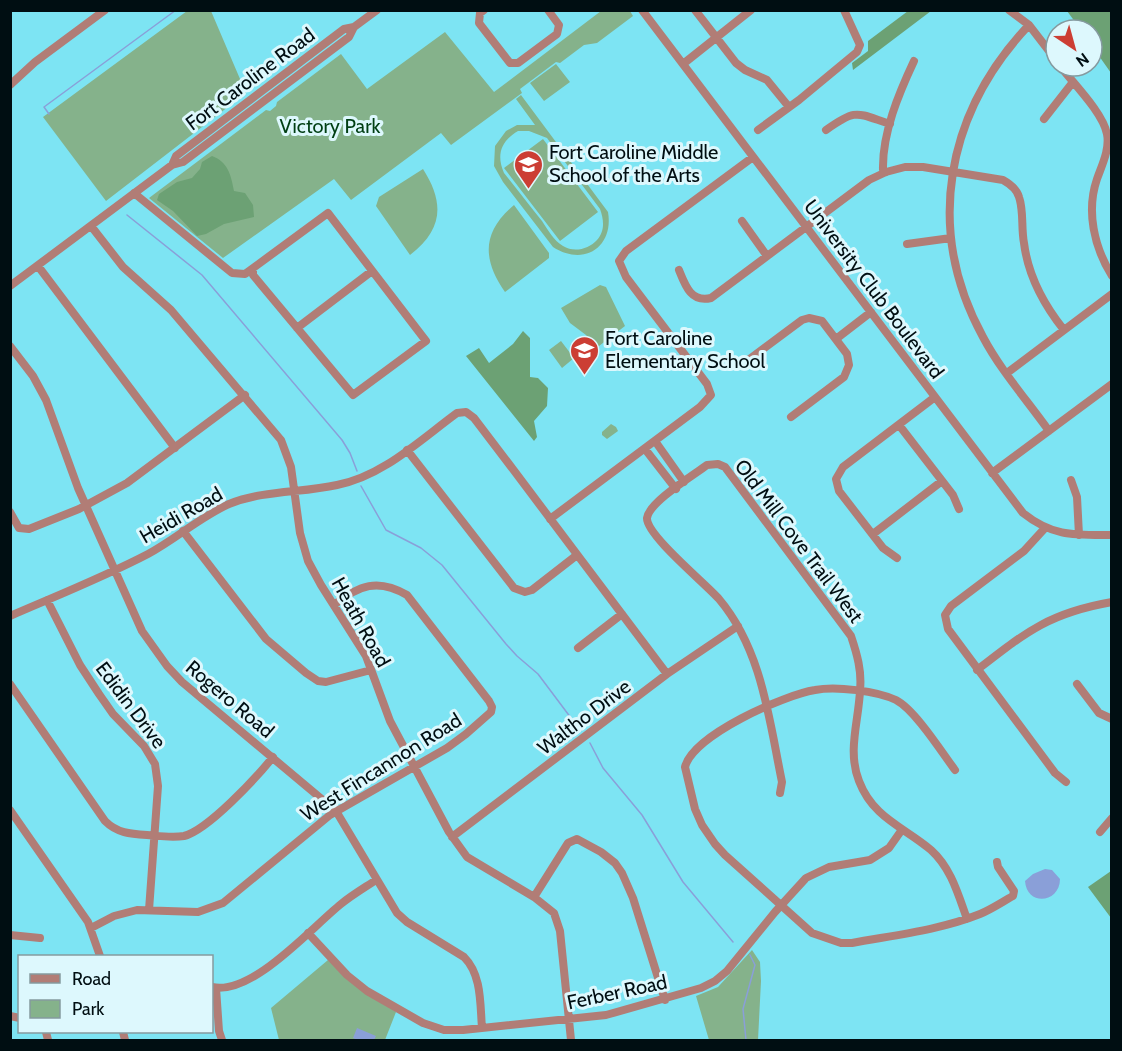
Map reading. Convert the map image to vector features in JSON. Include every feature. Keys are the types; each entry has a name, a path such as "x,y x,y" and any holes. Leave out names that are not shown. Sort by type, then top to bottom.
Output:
{"street":[{"path":"10,85 35,62 105,10"},
{"name":"Fort Caroline Road","path":"10,286 172,165 176,156 344,29 354,27 377,10"},
{"path":"484,10 480,13 479,23 510,63 514,64 557,34 559,25 549,10"},
{"name":"University Club Boulevard","path":"642,10 1023,513 1045,528 1062,534 1112,534"},
{"path":"695,10 736,63 745,70 767,80 789,107"},
{"path":"683,64 751,10"},
{"path":"1009,10 1029,25 1044,44"},
{"path":"758,130 857,52 860,45 846,11"},
{"path":"1029,25 1012,43 983,84 965,123 953,172 949,206 951,238 960,283 968,307 986,343 1049,431"},
{"path":"886,172 883,170 883,163 890,124 914,61"},
{"path":"1070,78 1109,132 1106,155 1095,185 1092,214 1097,245 1112,276"},
{"path":"1044,119 1073,82"},
{"path":"826,130 845,116 853,114 890,124"},
{"path":"667,674 550,519 700,408 711,395 707,384 626,277 619,261 633,245 753,157"},
{"path":"679,270 690,293 699,299 715,296 869,180 886,172 913,167 953,172 1004,180 1017,191 1021,205 1024,246 1032,274 1046,304 1064,330"},
{"path":"134,194 232,273 245,274 328,213 426,341 354,395 253,275 253,269"},
{"path":"742,222 768,256"},
{"name":"Heath Road","path":"91,226 123,267 171,310 281,440 288,456 300,533 306,555 321,585 366,656 390,721 452,837 467,857 534,897 549,908 558,921 571,1041"},
{"path":"907,244 951,238"},
{"path":"38,266 175,448"},
{"path":"297,328 372,271"},
{"path":"1006,373 1112,294"},
{"path":"836,339 871,312"},
{"path":"747,361 802,320 809,318 822,321 836,339 848,358 849,365 844,377 790,417"},
{"name":"Rogero Road","path":"10,346 33,376 46,400 85,506 142,631 167,666 209,706 336,811 392,906 402,918 471,963 477,977 482,1028"},
{"path":"992,473 1112,384"},
{"path":"10,512 16,524 22,529 28,529 85,506 127,483 245,395"},
{"path":"897,558 883,548 839,491 836,478 843,467 935,397"},
{"name":"Heidi Road","path":"10,616 150,553 205,516 231,504 247,498 336,485 374,472 457,412 466,412 474,418 550,519"},
{"path":"899,425 953,495 958,509"},
{"path":"655,441 684,482 652,507 647,519 650,529 670,552 707,585 738,626 760,678 782,782 780,793"},
{"path":"645,449 676,489"},
{"path":"407,450 514,588 525,592 532,590 577,555"},
{"name":"Old Mill Cove Trail West","path":"684,482 708,465 718,464 725,467 842,622 851,636 861,674 853,748 855,770 859,782 877,810 901,831 932,851 946,868 967,919"},
{"path":"1071,480 1077,497 1079,535"},
{"path":"873,534 942,481"},
{"path":"1045,528 1024,551 951,606 945,615 948,629 977,670 1055,773 1066,782"},
{"path":"183,531 266,639 306,673 318,681 326,682 371,670"},
{"name":"West Fincannon Road","path":"92,928 120,914 149,910 198,912 224,903 323,819 414,768 488,717 492,707 489,701 407,595 390,587 370,586 353,592 334,605"},
{"name":"Edidin Drive","path":"47,600 80,665 99,694 152,757 158,777 149,910"},
{"path":"977,670 1020,637 1045,622 1076,609 1112,602"},
{"path":"578,648 622,614"},
{"name":"Waltho Drive","path":"452,837 667,674 738,626"},
{"path":"10,684 105,820 124,833 177,836 194,832 253,781 273,757"},
{"path":"1077,684 1101,715 1112,719"},
{"path":"955,770 908,709 889,697 833,689 814,690 732,722 692,753 685,764 695,809 709,836 725,855 812,933 841,943 967,919 993,908 1013,896 1014,891 998,867 998,862"},
{"path":"10,810 92,928 99,955"},
{"path":"1100,832 1112,818"},
{"name":"Ferber Road","path":"308,933 347,975 367,991 423,1023 444,1030 606,1015 665,1000 715,981 727,971 806,878 829,867 870,860 889,848 901,831"},
{"path":"534,897 565,846 577,839 601,852 615,863 633,898 665,1000"},
{"path":"222,1041 214,988 237,985 250,980 343,902 376,880"},
{"path":"10,935 40,938"}],"green space":[{"path":"187,11 211,11 246,93 106,201 43,117"},
{"name":"Victory Park","path":"601,11 630,11 633,16 597,43 584,45 560,63 556,62 520,89 522,93 451,145 441,133 351,200 334,179 223,258 149,198 266,110 270,111 277,102 341,54 367,89 445,32 494,92"},
{"path":"908,11 931,11 853,70 852,63 868,51 868,41"},
{"path":"1067,11 1111,11 1111,73 1104,63 1104,18 1072,18"},
{"path":"556,64 570,82 544,101 530,83"},
{"path":"521,95 608,212 609,224 606,235 601,244 586,254 565,253 553,247 503,182 494,166 495,146 506,131 517,125 535,125 516,99","holes":["518,131 529,131 547,138 600,209 603,229 600,237 590,246 572,249 560,244 504,173 500,160 504,144"]},
{"path":"543,139 598,212 560,241 504,168"},
{"path":"212,156 225,165 234,191 245,193 253,205 254,217 224,224 206,234 197,236 173,211 157,200 159,194 177,182 192,178 200,169 202,162"},
{"path":"423,169 435,193 437,215 435,225 429,235 410,255 376,206 379,197"},
{"path":"514,205 549,253 549,258 505,292 492,268 489,246 496,225"},
{"path":"600,285 606,287 625,326 599,346 594,345 586,335 570,323 561,308"},
{"path":"523,331 530,338 530,377 538,378 548,388 547,406 534,421 537,437 534,441 466,356 479,348 489,363 513,344"},
{"path":"561,341 574,358 562,368 549,350"},
{"path":"611,424 618,431 607,439 602,432"},
{"path":"1111,871 1111,918 1088,887"},
{"path":"752,950 760,962 758,1040 709,1040 696,996 718,987"},
{"path":"328,960 396,1012 385,1040 279,1040 271,1008"}],"water":[{"path":"1045,869 1052,870 1060,879 1059,887 1049,897 1037,898 1031,895 1025,881 1033,874"},
{"path":"357,1028 376,1036 374,1040 353,1038"}],"waterway":[{"path":"49,114 44,107 176,10"},
{"path":"127,215 202,275 342,440 357,471"},
{"path":"361,486 386,530 421,548 442,565 506,644 538,674 580,730"},
{"path":"590,743 603,768 642,815 683,882 733,942"},
{"path":"746,1040 743,1009 755,965 750,955"}],"place":[{"name":"Fort Caroline Middle School of the Arts","path":"528,190"},
{"name":"Fort Caroline Elementary School","path":"584,376"}]}
